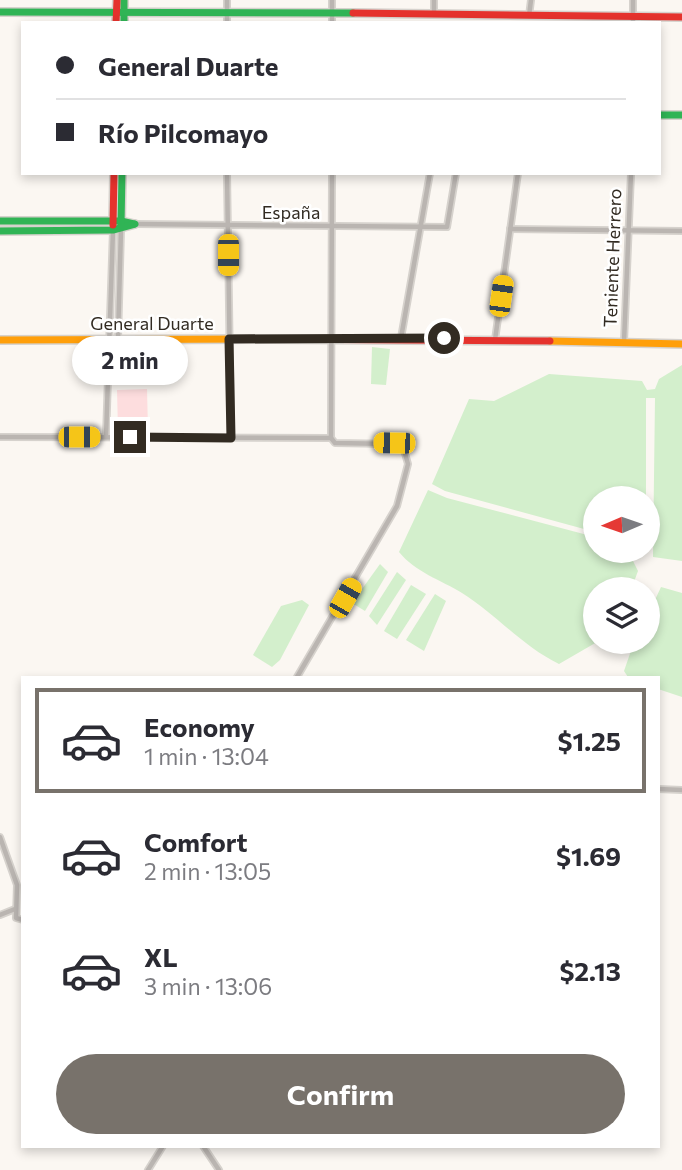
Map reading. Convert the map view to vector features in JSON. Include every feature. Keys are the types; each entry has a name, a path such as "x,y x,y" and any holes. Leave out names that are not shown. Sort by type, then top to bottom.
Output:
{"street":[{"path":"117,0 123,21"},
{"path":"117,21 124,0"},
{"path":"227,0 227,21"},
{"path":"332,0 332,21"},
{"path":"434,0 434,14"},
{"path":"529,16 531,0"},
{"path":"633,0 633,20"},
{"path":"0,12 120,10 434,14 447,19 529,16 539,19 633,20 682,17"},
{"path":"661,115 682,115"},
{"path":"106,437 111,359 115,339 117,225 114,175"},
{"path":"117,225 122,175"},
{"path":"227,175 231,438"},
{"path":"298,676 397,506 408,464 404,450 394,443 335,443 331,438 332,175"},
{"path":"400,338 430,175"},
{"name":"España","path":"135,224 331,228 447,227 456,175"},
{"path":"495,341 518,175"},
{"name":"Teniente Herrero","path":"624,343 631,175"},
{"path":"0,221 117,225"},
{"path":"0,231 135,224"},
{"path":"510,229 682,231"},
{"name":"General Duarte","path":"0,340 400,338 682,344"},
{"path":"0,437 331,438"},
{"path":"660,789 682,790"},
{"path":"0,838 17,885 16,918 21,919"},
{"path":"0,915 15,909"},
{"path":"148,1170 162,1148"},
{"path":"204,1148 219,1170"}],"shaded area":[{"path":"372,347 390,349 386,385 371,384"},
{"path":"682,365 682,561 660,558 660,486 654,486 655,398 646,398 646,486 583,486 583,529 445,491 432,484 469,399 494,401 549,374 642,381 647,390 655,389 659,379"},
{"path":"147,389 148,430 118,430 117,390"},
{"path":"428,490 447,498 583,534 583,564 634,564 638,571 636,577 583,577 583,650 559,664 533,648 475,602 420,570 399,552"},
{"path":"380,564 388,572 365,611 352,603"},
{"path":"397,572 406,580 377,625 369,616"},
{"path":"411,585 426,594 397,639 384,631"},
{"path":"661,587 682,593 682,697 660,690 660,676 627,676 624,671 630,654 660,654"},
{"path":"435,594 446,601 424,651 406,640"},
{"path":"302,600 309,605 280,660 272,667 253,655 281,606"}],"traffic: fast":[{"path":"124,0 124,21"},
{"path":"0,12 353,13"},
{"path":"661,115 682,115"},
{"path":"121,225 122,175"},
{"path":"0,221 121,221 134,224"},
{"path":"0,231 113,230 135,224"}],"traffic: slow":[{"path":"0,340 271,339"},
{"path":"550,341 682,344"}],"traffic: jam":[{"path":"116,21 117,0"},
{"path":"353,13 682,17"},
{"path":"113,225 114,175"},
{"path":"271,339 550,341"}],"route":[{"path":"130,437 231,438 229,339 444,338"}]}
